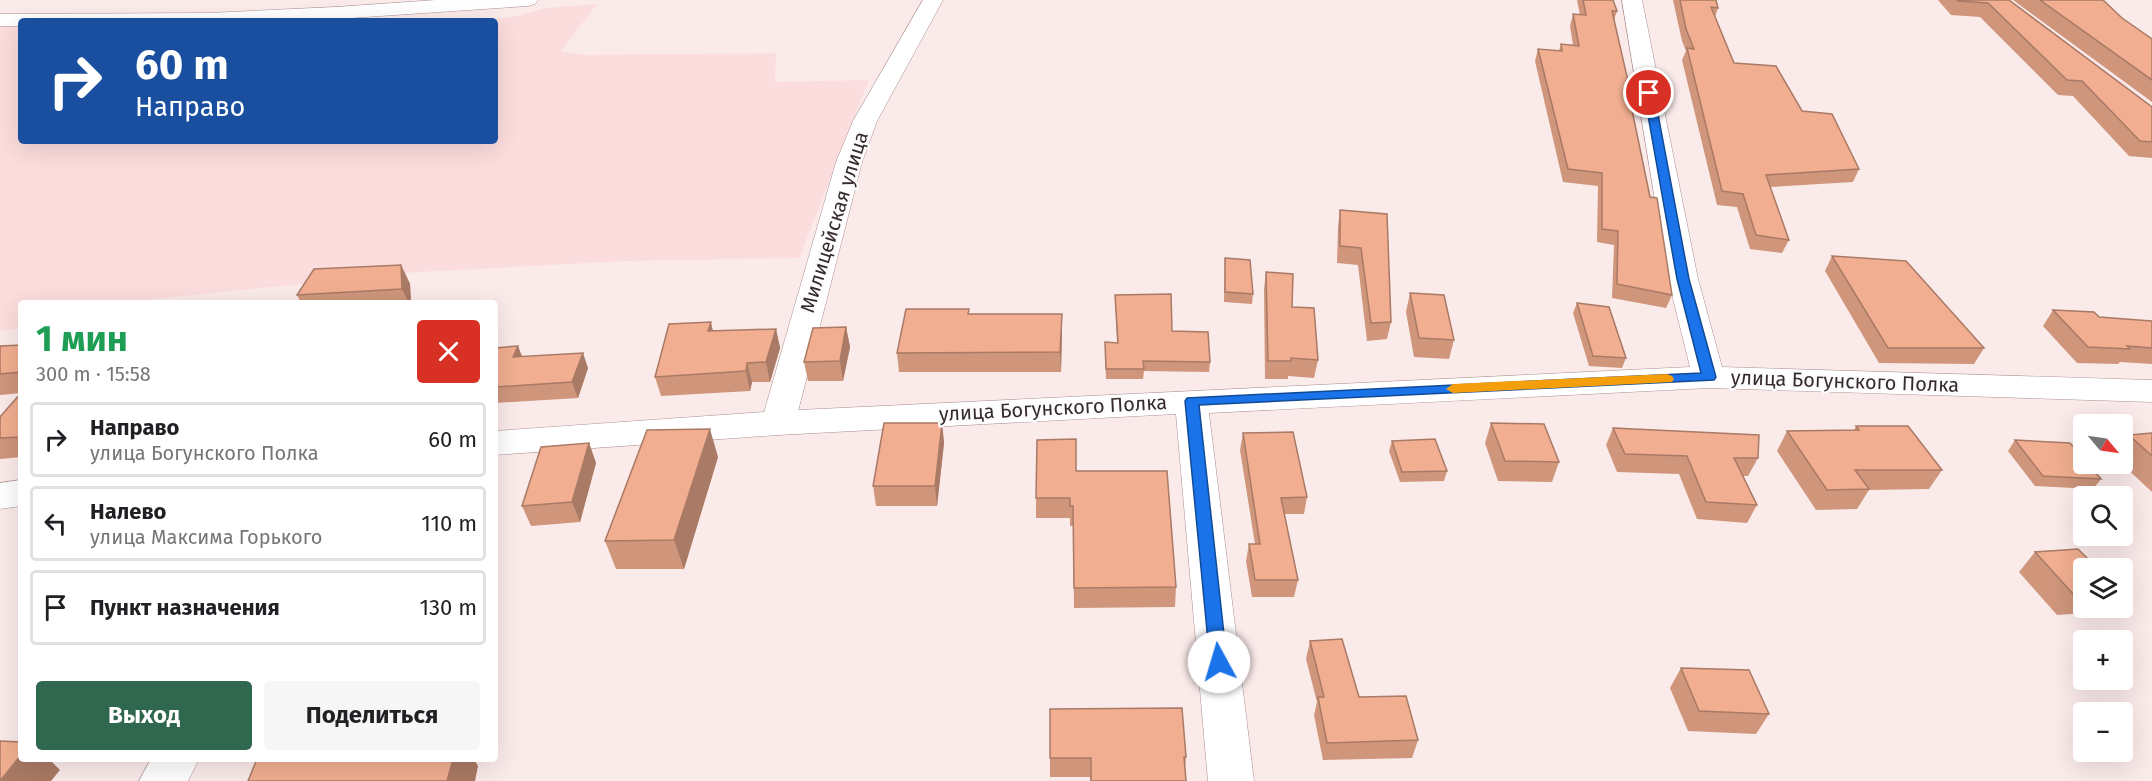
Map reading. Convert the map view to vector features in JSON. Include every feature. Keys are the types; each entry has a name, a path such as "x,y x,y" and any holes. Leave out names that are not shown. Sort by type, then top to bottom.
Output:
{"street":[{"path":"161,18 186,0"},
{"path":"264,17 285,0"},
{"path":"212,18 336,13 528,0"},
{"name":"Милицейская улица","path":"778,423 849,162 865,121 933,0"},
{"path":"1632,0 1683,279 1709,377"},
{"path":"0,20 18,20"},
{"name":"улица Богунского Полка","path":"498,443 778,423 1709,377 2152,391"},
{"path":"1191,401 1231,781"},
{"path":"0,496 18,493"},
{"path":"162,781 175,762"}],"shaded area":[{"path":"597,4 561,51 585,55 776,53 775,82 869,80 799,258 626,261 418,272 144,300 18,300 18,328 0,331 0,26 18,25 18,144 498,144 498,18 509,18 546,8"}],"building":[{"path":"1583,0 1613,0 1617,11 1612,11 1650,197 1657,198 1672,295 1617,284 1618,231 1602,229 1602,173 1568,169 1538,49 1562,51 1561,44 1579,46 1573,14 1586,15"},
{"path":"1680,0 1716,0 1718,8 1711,7 1734,63 1776,66 1802,111 1832,114 1859,169 1766,175 1789,240 1756,235 1743,194 1722,191 1687,48 1694,49 1686,29"},
{"path":"1957,0 2009,0 2152,107 2152,142 2140,141 2082,81 2067,80 1988,3"},
{"path":"2040,0 2103,0 2122,18 2152,39 2152,80"},
{"path":"1340,210 1387,214 1391,322 1371,323 1361,248 1340,246"},
{"path":"1832,256 1906,261 1984,348 1888,348"},
{"path":"1225,258 1250,260 1253,294 1225,292"},
{"path":"401,265 402,289 297,295 314,269"},
{"path":"1266,272 1293,274 1292,307 1314,308 1318,360 1291,358 1291,361 1268,361"},
{"path":"1410,293 1444,295 1454,340 1419,338"},
{"path":"1171,294 1172,331 1208,332 1210,362 1143,361 1144,369 1106,369 1105,342 1118,343 1115,295"},
{"path":"1577,303 1609,307 1626,358 1593,356"},
{"path":"906,309 969,309 968,314 1062,314 1060,352 897,353"},
{"path":"2053,310 2094,312 2099,317 2152,321 2152,348 2088,347"},
{"path":"711,322 708,331 776,329 766,362 747,363 746,371 655,377 669,324"},
{"path":"846,327 840,361 804,362 813,328"},
{"path":"18,345 18,372 0,374 0,346"},
{"path":"518,346 513,357 583,353 572,382 498,387 498,348"},
{"path":"18,396 18,437 0,438 0,417"},
{"path":"884,423 942,423 935,486 873,486"},
{"path":"1491,423 1544,424 1559,462 1505,461"},
{"path":"1856,426 1908,426 1942,470 1855,470 1869,489 1827,490 1787,431 1859,430"},
{"path":"1613,428 1759,435 1758,458 1734,458 1757,505 1706,502 1687,456 1625,454"},
{"path":"710,429 674,540 605,541 647,430"},
{"path":"1293,432 1307,497 1281,498 1298,580 1255,580 1249,544 1260,544 1243,433"},
{"path":"2152,433 2152,456 2133,439 2133,435"},
{"path":"1076,439 1076,471 1167,471 1176,587 1074,588 1073,506 1070,506 1070,498 1036,498 1037,440"},
{"path":"1435,439 1447,471 1402,472 1392,441"},
{"path":"2015,440 2070,443 2073,446 2073,474 2097,474 2101,479 2043,476"},
{"path":"589,443 572,502 522,506 541,447"},
{"path":"2078,549 2087,558 2073,558 2073,594 2035,552"},
{"path":"1342,639 1359,697 1406,696 1418,740 1327,743 1318,697 1324,697 1310,641"},
{"path":"1681,668 1749,670 1769,714 1699,711"},
{"path":"1182,708 1186,781 1091,781 1091,758 1050,758 1050,709"},
{"path":"0,741 18,742 18,759 0,781"},
{"path":"256,762 452,762 447,781 248,781"}],"slow traffic":[{"path":"1453,389 1667,379"}],"route":[{"path":"1219,662 1191,401 1709,377 1683,279 1649,93"}]}
